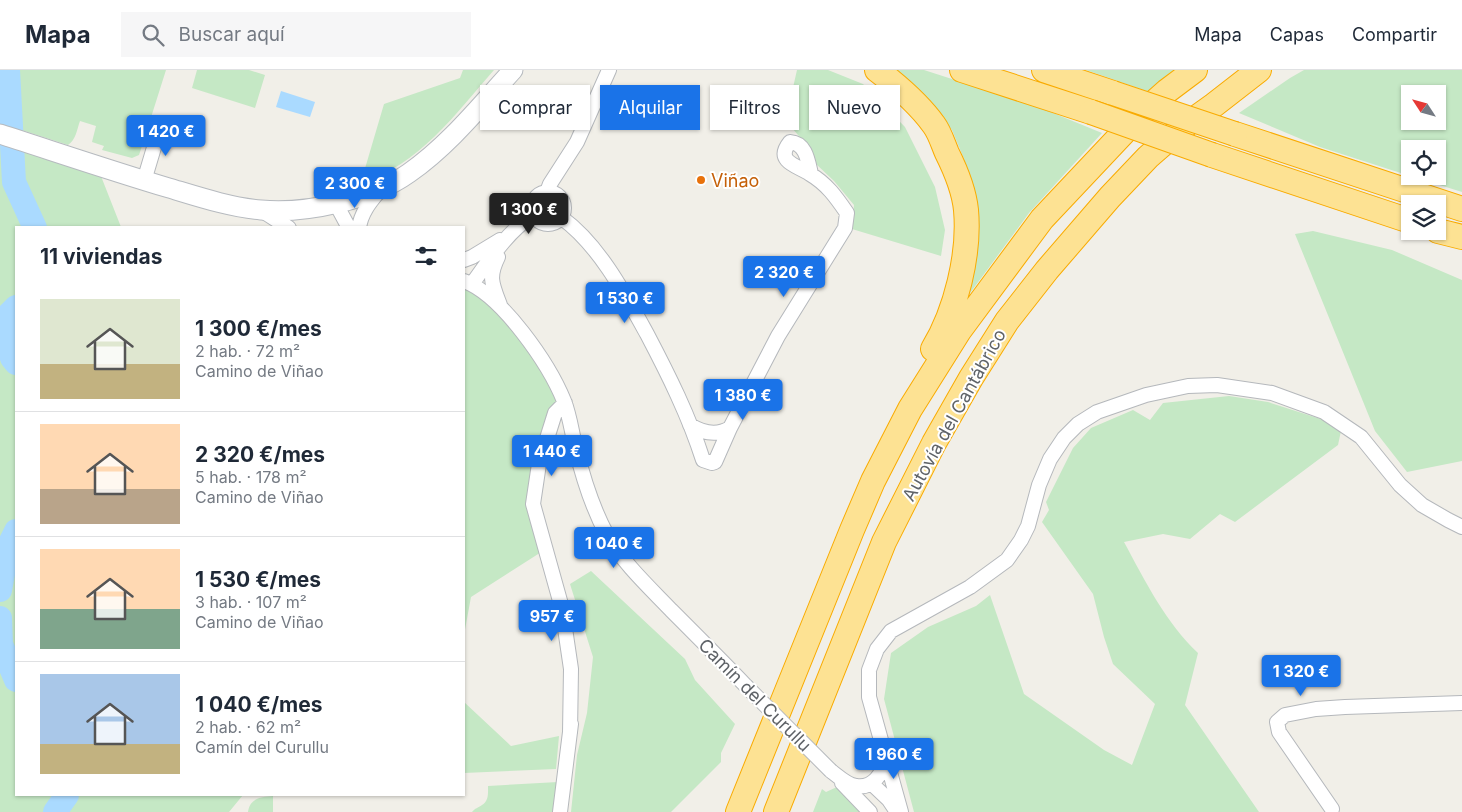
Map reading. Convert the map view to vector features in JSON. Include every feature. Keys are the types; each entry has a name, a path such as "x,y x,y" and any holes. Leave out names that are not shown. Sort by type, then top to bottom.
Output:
{"highway":[{"path":"799,659 858,492 887,430 940,338 953,305 965,255 966,210 958,176 935,126 909,96 877,70"},
{"path":"962,70 1401,218"},
{"path":"1044,70 1462,209"},
{"name":"Autovía del Cantábrico","path":"738,812 873,481 910,409 959,332 1042,218 1141,114 1194,70"},
{"name":"Autovía del Cantábrico","path":"776,812 884,542 934,443 971,378 1007,321 1047,270 1110,197 1148,157 1179,130 1258,70"},
{"path":"1214,105 1273,70"},
{"path":"1446,233 1462,238"}],"main road":[{"path":"0,134 224,204 261,210 291,210 336,204 381,189 407,175 430,158 513,70"}],"street":[{"path":"547,192 550,184 577,142 609,70"},
{"path":"144,180 161,124"},
{"path":"562,218 572,225 591,247 623,290 668,373 703,460 712,464 778,336 845,228 848,213 830,188 811,174"},
{"path":"359,226 366,208 381,189"},
{"path":"547,192 558,195 565,206 562,218 556,223 546,225 539,222 533,214 532,205 534,199 540,194 547,192"},
{"path":"336,204 337,226"},
{"path":"336,204 348,226"},
{"path":"261,210 286,226"},
{"path":"466,282 509,235 533,214"},
{"path":"465,260 509,235"},
{"path":"501,308 493,287 492,270 509,235"},
{"path":"466,282 481,252"},
{"name":"Camín del Curullu","path":"466,282 501,308 511,319 536,350 553,379 565,403 576,453 594,508 608,536 624,558 648,586 831,771 848,783 856,786 869,784"},
{"path":"901,812 869,697 869,670 877,649 891,631 970,587 1007,560 1028,526 1039,485 1050,459 1064,438 1078,424 1097,412 1146,395 1188,386 1217,386 1272,393 1324,412 1361,437 1400,485 1422,505 1462,527"},
{"path":"560,812 570,733 571,669 562,608 533,504 540,464 555,413 565,403"},
{"path":"690,425 698,430 716,433 730,428"},
{"path":"1332,809 1279,732 1277,722 1285,715 1316,709 1462,702"},
{"path":"869,784 879,777 884,769 886,757"},
{"path":"831,771 870,812"},
{"path":"869,784 877,812"},
{"path":"869,784 889,800 897,812"}],"green space":[{"path":"0,70 166,70 139,155 132,158 102,150 104,146 92,142 96,126 80,121 75,137 68,145 0,123"},
{"path":"197,70 249,70 265,75 255,108 192,88"},
{"path":"463,70 494,70 435,136 418,151 382,175 361,182 384,104 460,78"},
{"path":"797,70 828,70 864,85 809,85 809,130 900,130 900,122 905,127 935,187 945,230 941,256 852,229 854,205 834,181 816,164 810,149 794,130 799,130 799,85 794,85"},
{"path":"894,70 924,70 1036,106 1102,133 1029,213 962,304 973,189 964,159 952,130 936,110"},
{"path":"1086,70 1177,70 1152,93"},
{"path":"1304,70 1462,70 1462,192 1440,185 1446,185 1446,140 1401,140 1401,173 1320,147 1239,113"},
{"path":"0,134 97,166 121,226 15,226 15,796 242,796 229,812 0,812"},
{"path":"1313,231 1392,250 1462,280 1462,461 1407,472 1375,431 1295,234"},
{"path":"472,284 493,300 565,403 533,504 546,549 471,597 465,630 465,289"},
{"path":"1229,396 1268,402 1330,422 1341,431 1338,445 1235,522 1220,514 1190,539 1163,534 1124,542 1166,615 1198,653 1185,705 1259,812 914,812 884,699 891,653 928,627 976,606 990,595 1024,694 1104,750 1132,765 1155,704 1113,664 1093,594 1042,522 1049,510 1046,502 1073,448 1091,428 1133,410 1150,420 1163,403"},
{"path":"591,571 685,659 695,680 735,724 721,753 721,762 671,812 571,812 577,755 587,713 593,657 570,584"},
{"path":"465,703 511,746 559,736 556,769 465,773"},
{"path":"558,782 554,812 472,812 486,801 488,786"},
{"path":"837,787 860,812 813,812 822,789 826,792"},
{"path":"273,796 273,812 248,812 251,804 257,799"}],"water":[{"path":"281,91 315,102 310,117 276,107"}],"waterway":[{"path":"8,70 14,182 34,226"},
{"path":"15,308 3,320 12,358 15,362"},
{"path":"0,590 8,547 15,533"},
{"path":"0,618 1,644 15,678"},
{"path":"55,812 66,796"}],"place":[{"name":"Viñao","path":"701,180"}]}
